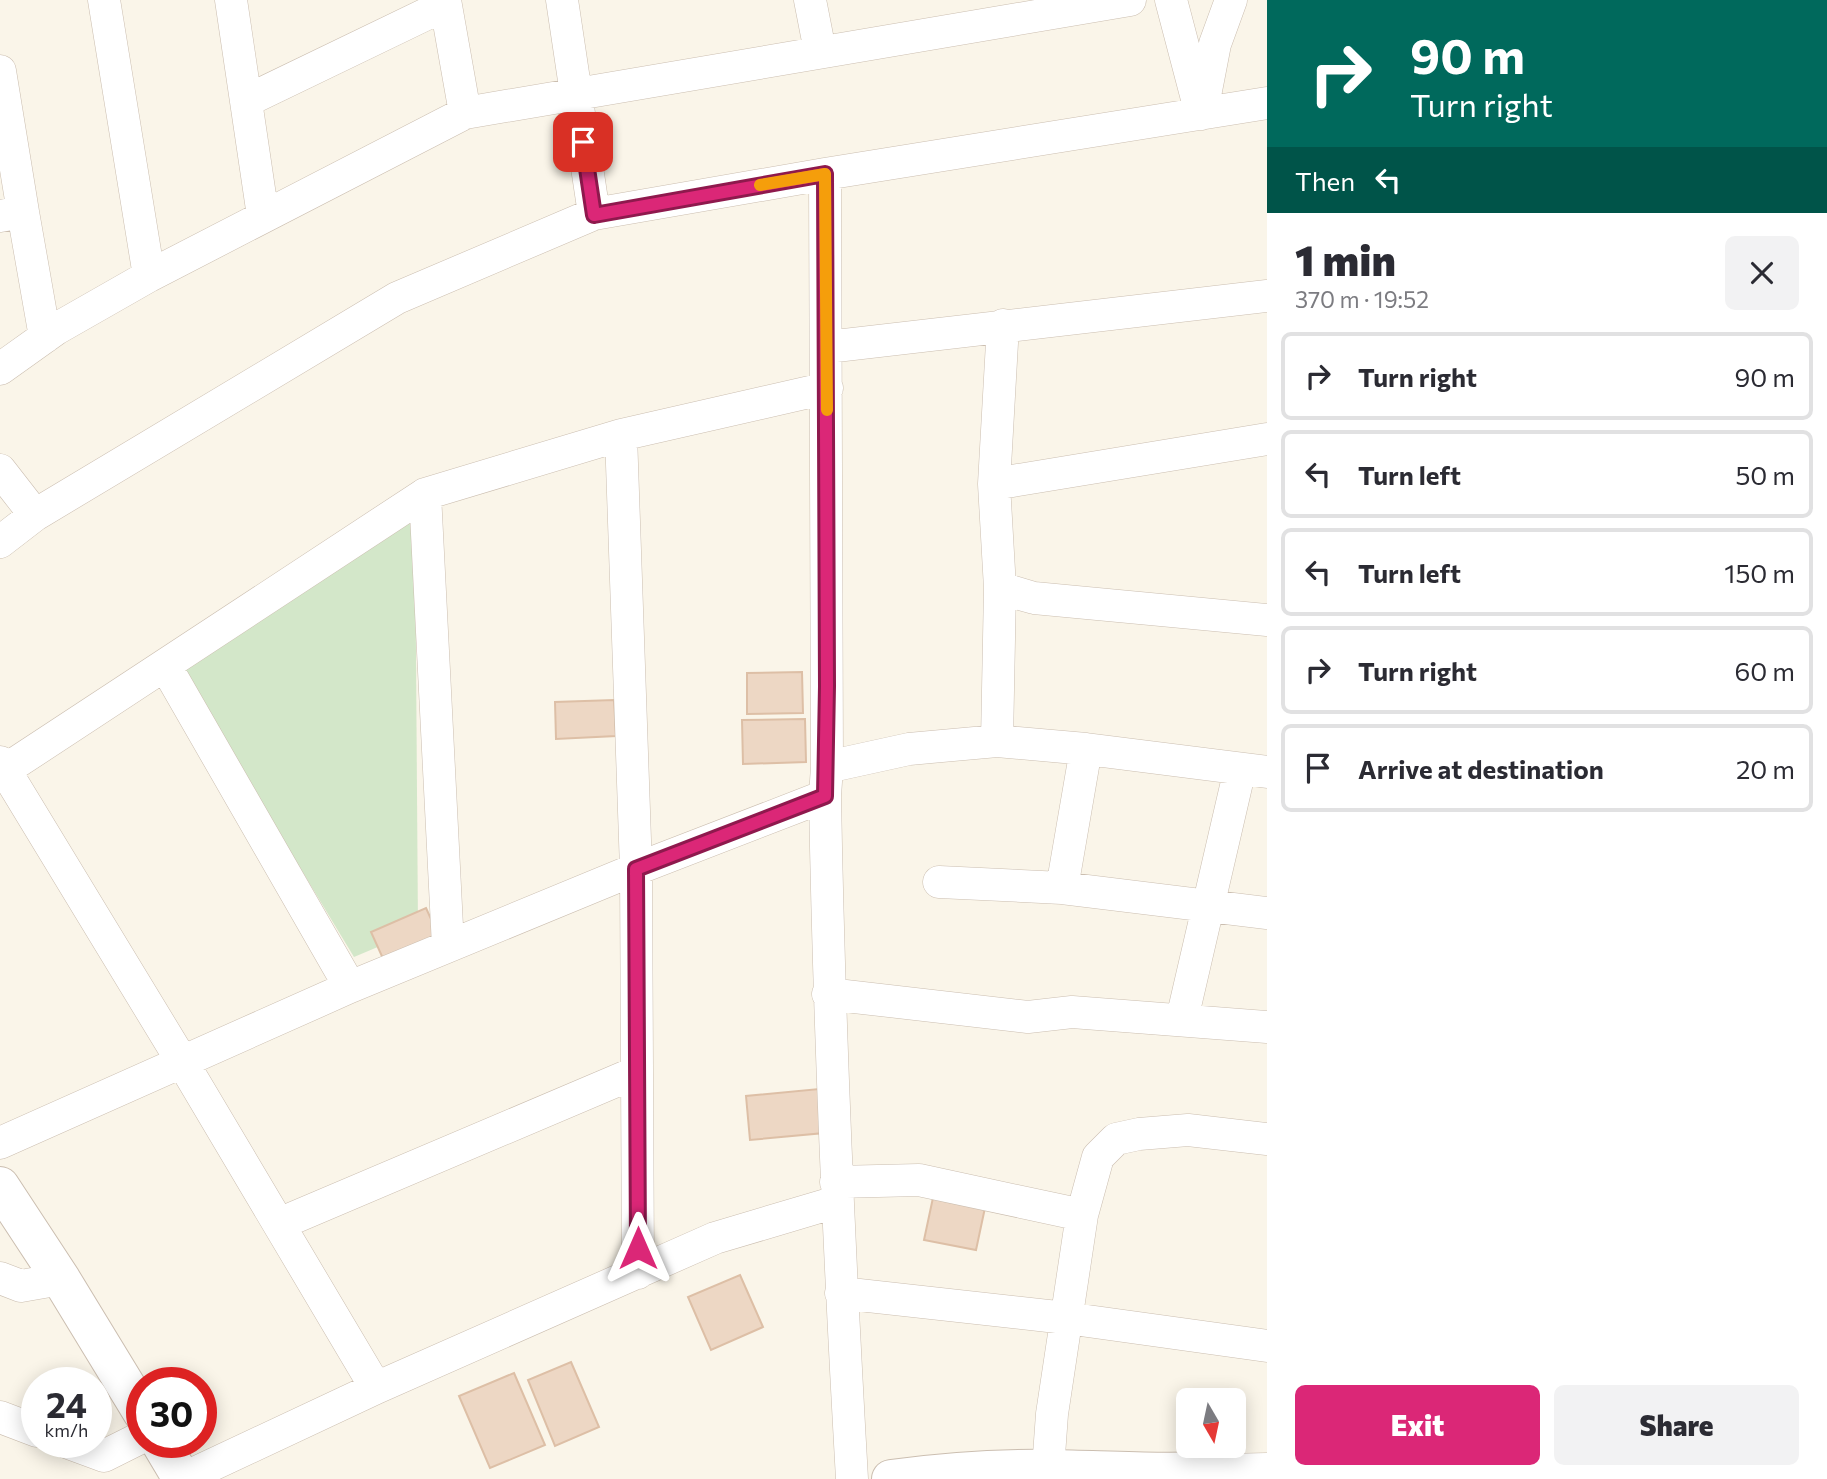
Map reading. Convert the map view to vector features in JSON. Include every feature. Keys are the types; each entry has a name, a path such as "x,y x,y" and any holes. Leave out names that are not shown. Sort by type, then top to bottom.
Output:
{"street":[{"path":"104,0 149,276"},
{"path":"231,0 263,216"},
{"path":"562,0 594,215"},
{"path":"810,0 820,51"},
{"path":"0,369 45,337 149,276 465,113 1130,0"},
{"path":"1171,0 1202,114"},
{"path":"1202,114 1215,44 1231,0"},
{"path":"246,101 445,2 465,113"},
{"path":"2,88 12,214 45,337"},
{"path":"0,541 35,515 397,298 594,215 825,174 1267,103"},
{"path":"825,174 828,994 852,1479"},
{"path":"827,346 1267,296"},
{"path":"997,741 1000,588 995,484 1003,324"},
{"path":"376,1388 3,766 165,665 425,494 621,435 827,388"},
{"path":"621,435 636,869 638,1273"},
{"path":"995,484 1267,439"},
{"path":"0,470 35,515"},
{"path":"425,494 449,946"},
{"path":"1000,588 1034,598 1267,620"},
{"path":"165,665 350,987"},
{"path":"0,1143 350,987 636,869 826,782 909,749 997,741 1254,770 1210,906 1182,1019"},
{"path":"1062,888 1086,749"},
{"path":"940,882 1062,888 1267,914"},
{"path":"828,994 1028,1017 1072,1012 1267,1027"},
{"path":"279,1224 637,1072"},
{"path":"1048,1469 1052,1414 1082,1215 1098,1157 1116,1139 1139,1133 1188,1130 1267,1139"},
{"path":"170,1458 182,1479 376,1388 715,1238 836,1192 919,1181 1082,1215"},
{"path":"0,1186 126,1386"},
{"path":"0,1278 21,1286 61,1279"},
{"path":"841,1293 1066,1318 1267,1346"},
{"path":"0,1417 21,1425"},
{"path":"891,1479 932,1474 1048,1469 1188,1476 1225,1470 1267,1469"}],"green space":[{"path":"415,516 418,930 354,957 179,668"}],"building":[{"path":"802,672 803,713 747,714 747,673"},
{"path":"614,700 616,736 556,739 555,702"},
{"path":"805,719 806,762 743,764 742,720"},
{"path":"426,908 440,939 385,963 371,932"},
{"path":"819,1089 824,1133 750,1140 746,1096"},
{"path":"934,1193 986,1203 976,1250 924,1240"},
{"path":"740,1275 763,1327 711,1350 688,1297"},
{"path":"571,1362 599,1427 555,1446 528,1380"},
{"path":"514,1373 545,1445 490,1468 459,1396"}],"slow traffic":[{"path":"760,185 825,174 827,410"}],"route":[{"path":"583,142 594,215 825,174 825,796 636,869 638,1248"}]}
